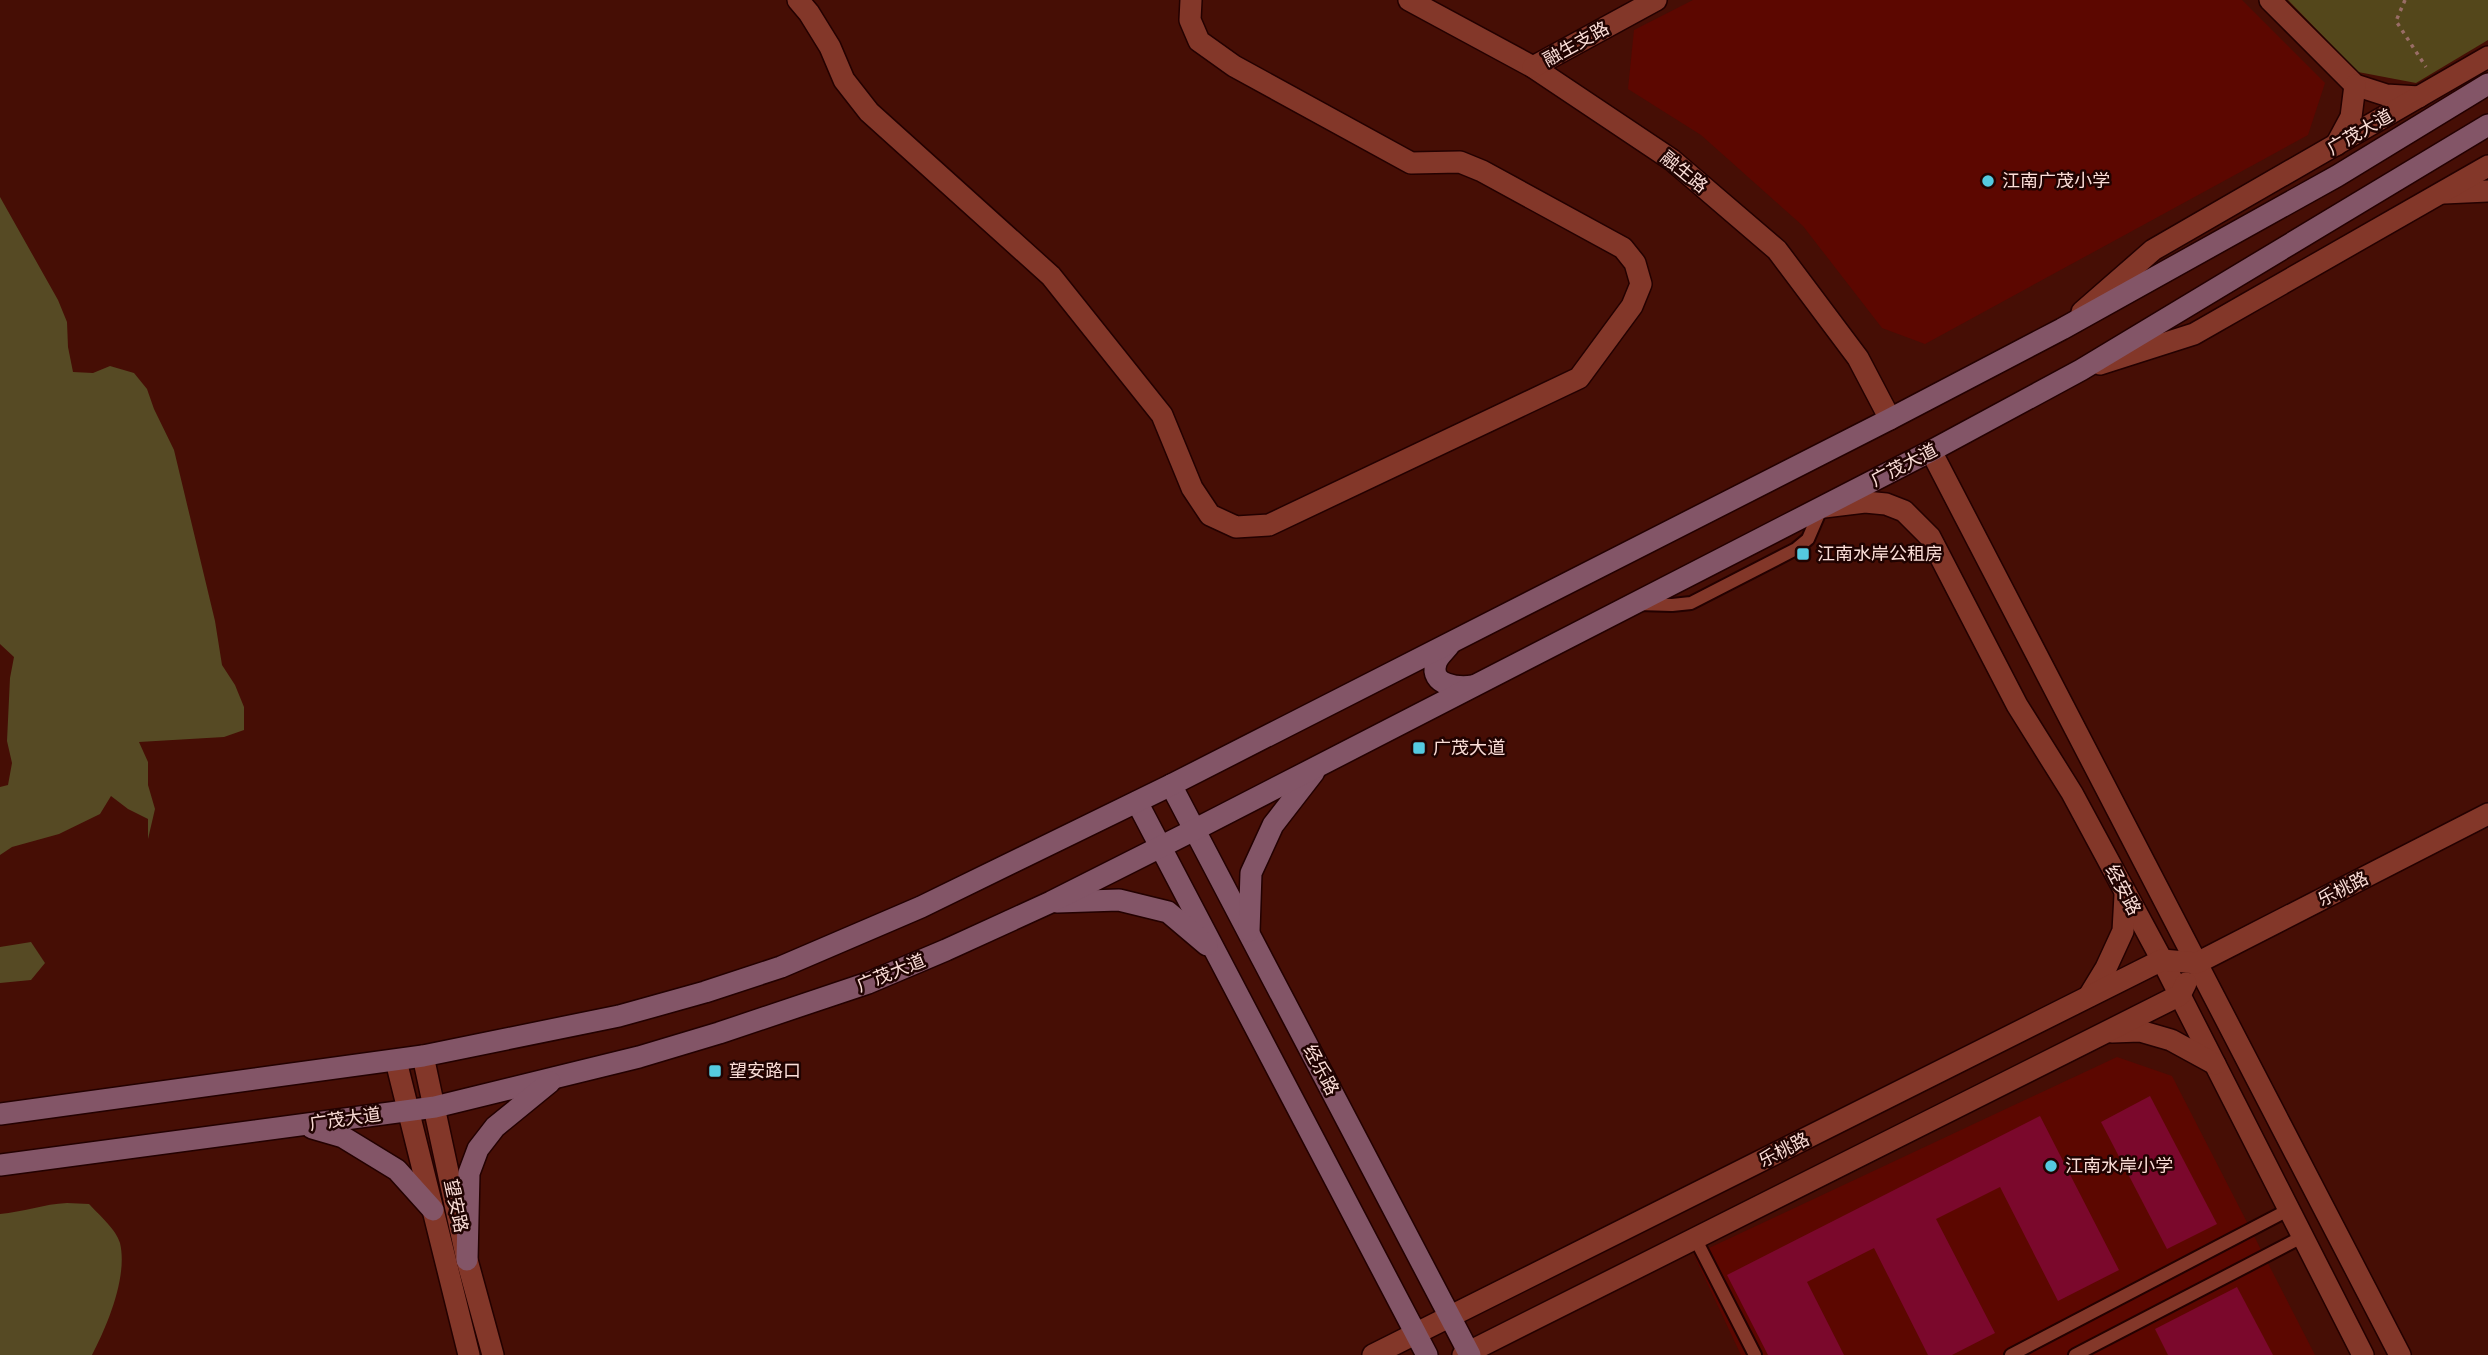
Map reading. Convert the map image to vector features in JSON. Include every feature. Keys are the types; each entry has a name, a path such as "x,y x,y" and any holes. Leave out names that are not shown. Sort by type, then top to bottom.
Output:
{"main road":[{"name":"广茂大道","path":"0,1114 423,1056 619,1016 780,967 921,907 1137,802 1891,419 2062,329 2337,176 2488,84"},
{"name":"广茂大道","path":"0,1165 435,1107 639,1057 796,1009 935,955 1051,902 1194,830 1931,452 2081,370 2488,125"},
{"path":"1451,643 1436,663 1436,671 1441,680 1449,686 1474,686"},
{"path":"1248,933 1251,873 1273,825 1318,766"},
{"name":"经乐路","path":"1171,785 1467,1354"},
{"path":"1137,802 1427,1355"},
{"path":"1051,902 1119,900 1168,912 1216,952"},
{"path":"467,1260 468,1173 478,1149 495,1126 558,1077"},
{"path":"303,1125 344,1137 397,1170 433,1210"}],"street":[{"path":"798,0 830,47 844,80 869,112 1051,276 1102,339 1162,415 1192,488 1210,515 1236,527 1269,525 1579,378 1632,306 1641,284 1635,263 1623,248 1482,171 1460,162 1411,163 1234,66 1199,41 1190,20 1191,0"},
{"name":"融生路","path":"1409,0 1533,68 1672,160 1777,250 1858,358 1891,419"},
{"name":"融生支路","path":"1533,68 1656,0"},
{"path":"2270,0 2355,85 2386,95 2419,97"},
{"name":"广茂大道","path":"2062,329 2154,250 2488,57"},
{"path":"2335,146 2351,117 2355,85"},
{"name":"广茂大道","path":"2081,370 2194,334 2488,166"},
{"path":"2442,193 2488,191"},
{"name":"经安路","path":"1931,452 2400,1355"},
{"name":"经安路","path":"1822,507 1865,502 1886,504 1903,511 1930,537 2017,705 2071,793 2162,960 2362,1355"},
{"name":"乐桃路","path":"2197,963 2488,814"},
{"path":"2088,997 2106,968 2123,931 2126,895"},
{"path":"1467,1354 2180,995 2197,963 2162,960"},
{"name":"乐桃路","path":"1373,1355 2162,960"},
{"path":"2106,1032 2140,1031 2171,1040 2215,1063"},
{"name":"望安路","path":"423,1056 467,1260 493,1355"},
{"name":"望安路","path":"396,1061 469,1355"}],"lane":[{"path":"2011,1355 2290,1209"},
{"path":"2075,1355 2304,1236"},
{"path":"1695,1238 1755,1355"}],"path":[{"path":"2405,0 2396,21 2430,74"}],"shaded area":[{"name":"江南广茂小学","path":"1693,0 2242,0 2325,83 2308,135 1925,344 1882,328 1803,226 1701,135 1628,89 1634,30"},
{"path":"2288,0 2488,0 2488,40 2416,83 2358,72"},
{"path":"0,197 58,300 67,322 73,372 93,373 110,366 134,373 147,389 174,450 215,621 222,665 235,685 244,707 244,730 224,737 139,742 148,762 148,785 155,809 148,839 148,819 111,796 100,814 59,834 12,847 0,855 0,787 8,785 12,763 7,741 10,678 14,657 0,644"},
{"path":"31,942 45,963 31,980 0,983 0,947"},
{"name":"江南水岸小学","path":"2117,1057 2172,1076 2315,1355 1741,1355 1694,1255"},
{"path":"67,1203 89,1204 111,1227 120,1243 122,1256 119,1286 104,1330 92,1355 0,1355 0,1214"}],"building":[{"path":"2150,1096 2217,1224 2167,1249 2101,1122"},
{"path":"2040,1116 2119,1270 2058,1301 2000,1187 1936,1219 1995,1333 1952,1355 1928,1355 1874,1248 1807,1282 1844,1355 1768,1355 1727,1275"},
{"path":"2237,1287 2273,1355 2168,1355 2155,1329"}],"place":[{"name":"江南广茂小学","path":"1988,181"},
{"name":"江南水岸公租房","path":"1803,554"},
{"name":"广茂大道","path":"1419,748"},
{"name":"望安路口","path":"715,1071"},
{"name":"江南水岸小学","path":"2051,1166"}]}
